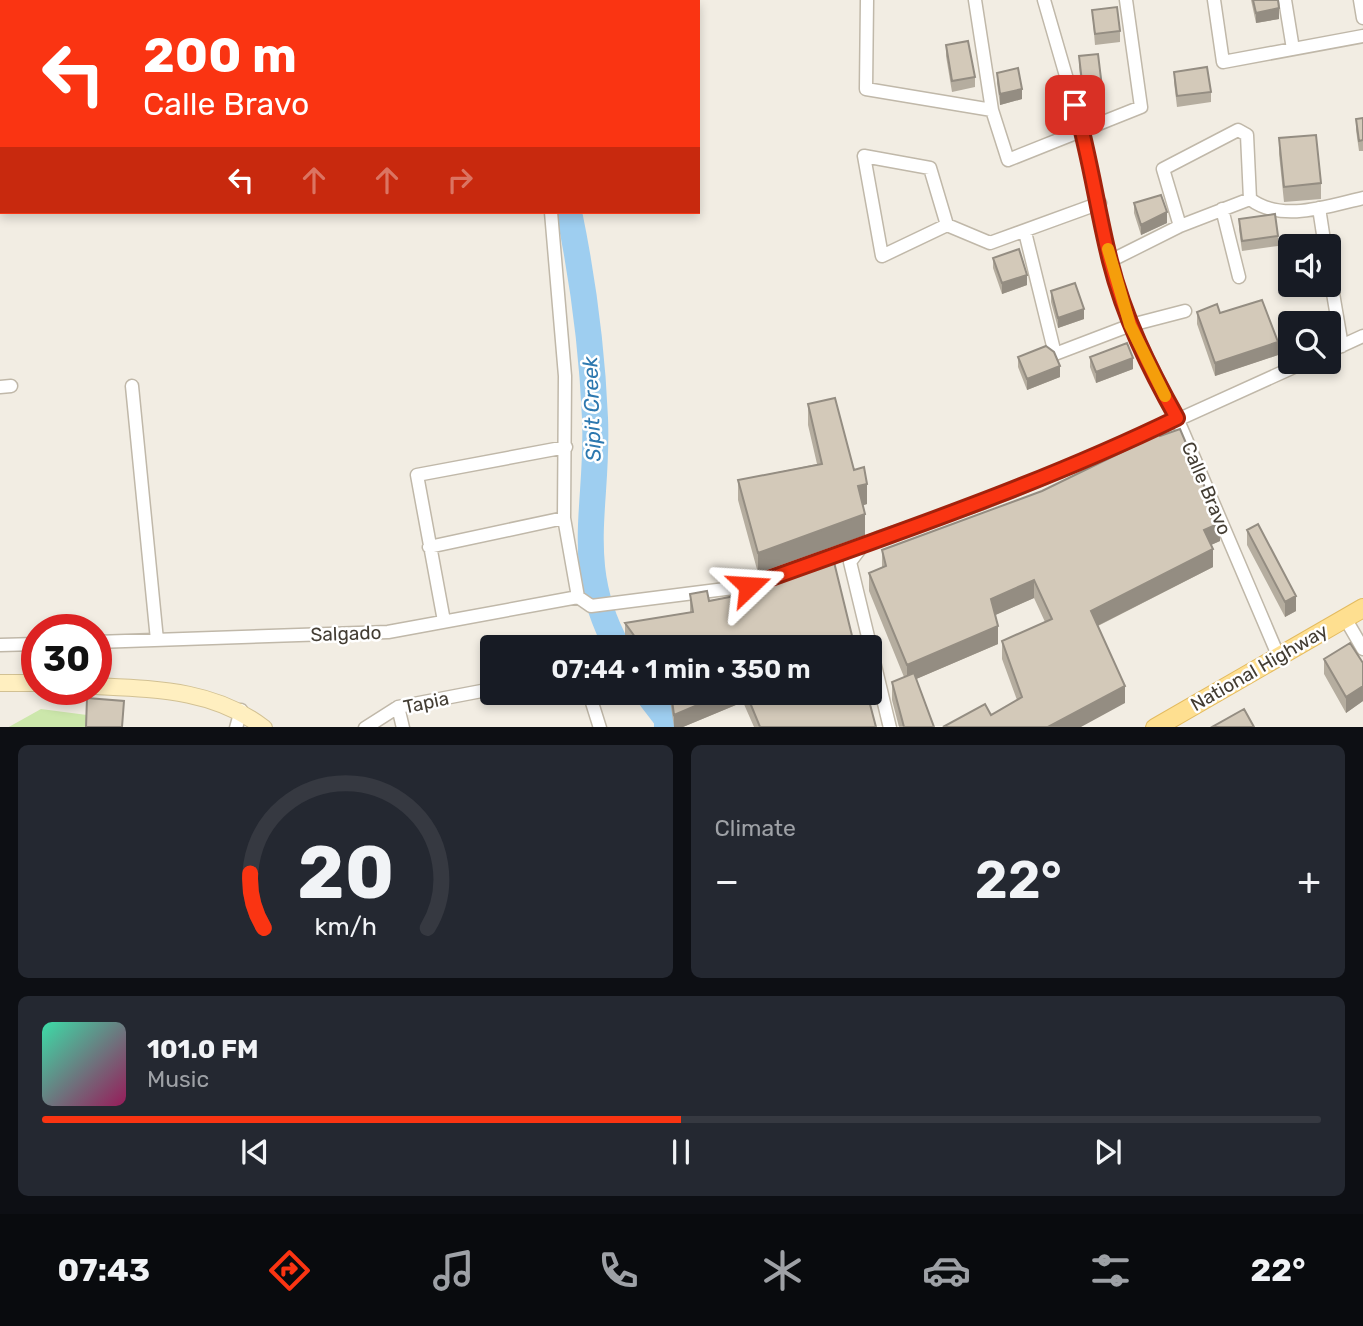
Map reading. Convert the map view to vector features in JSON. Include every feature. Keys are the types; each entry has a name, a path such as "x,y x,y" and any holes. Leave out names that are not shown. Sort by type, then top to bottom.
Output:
{"main road":[{"name":"National Highway","path":"1155,727 1363,607"},
{"path":"0,683 21,683"},
{"path":"112,687 194,695 241,710 264,727"}],"street":[{"path":"867,0 866,89 992,110"},
{"path":"975,0 992,110 1008,160 1141,107 1126,0"},
{"name":"Calle Bravo","path":"1044,0 1082,131 1100,203 1110,261 1130,325 1177,418 1278,655"},
{"path":"1214,0 1223,62 1363,36"},
{"path":"1285,0 1293,49"},
{"path":"1360,0 1363,18"},
{"path":"1180,226 1163,169 1238,130 1247,135 1250,200"},
{"path":"947,225 930,168 864,156 882,256 947,225 990,243 1100,203"},
{"path":"1250,200 1275,212 1319,208 1363,198"},
{"path":"1110,261 1180,226 1250,200"},
{"path":"1319,208 1323,234"},
{"path":"1222,209 1239,277"},
{"path":"551,214 565,376 564,517 578,597 591,606 749,586 1016,489 1100,455 1278,374"},
{"path":"1025,232 1055,354 1130,325 1185,311"},
{"path":"1334,297 1342,346 1363,336"},
{"path":"132,386 157,640"},
{"path":"444,621 417,475 566,447"},
{"path":"429,547 564,517"},
{"path":"863,545 850,562 890,727"},
{"name":"Salgado","path":"112,641 388,632 578,597"},
{"path":"1345,618 1363,649"},
{"path":"0,645 21,644"},
{"name":"Tapia","path":"365,727 398,707 480,691"},
{"path":"593,705 600,727"},
{"path":"398,707 403,727"},
{"path":"236,727 241,710"}],"green space":[{"path":"41,709 87,715 85,727 9,727"}],"building":[{"path":"1253,0 1278,0 1279,8 1256,13"},
{"path":"1117,7 1120,31 1095,34 1092,10"},
{"path":"968,41 975,77 952,81 946,45"},
{"path":"1098,54 1102,87 1083,90 1079,56"},
{"path":"1207,67 1211,92 1177,96 1174,72"},
{"path":"1018,68 1022,89 1000,94 997,73"},
{"path":"1363,118 1363,140 1359,141 1356,119"},
{"path":"1316,135 1321,183 1284,187 1279,138"},
{"path":"1161,195 1167,212 1141,225 1134,203"},
{"path":"1275,214 1278,236 1242,241 1239,219"},
{"path":"1019,249 1027,275 1002,283 993,258"},
{"path":"1075,283 1084,309 1058,318 1051,291"},
{"path":"1262,300 1278,342 1215,363 1197,312 1217,304 1220,313"},
{"path":"1127,343 1133,358 1096,372 1090,357"},
{"path":"1046,346 1054,352 1060,366 1027,379 1018,357"},
{"path":"835,398 854,470 864,467 867,484 858,486 865,514 758,553 738,480 822,464 808,404"},
{"path":"1180,429 1220,523 1204,530 1213,549 1091,611 1125,686 1048,727 943,727 985,704 991,715 1022,697 1002,641 1052,619 1034,580 991,599 998,626 907,665 869,573 886,566 882,550 1042,491 1159,434 1160,436"},
{"path":"1258,524 1296,596 1285,602 1247,530"},
{"path":"834,562 852,635 634,635 625,623 693,612 690,594 707,591 709,601 755,592"},
{"path":"1350,643 1363,663 1363,686 1346,697 1324,659"},
{"path":"914,673 934,727 904,727 892,682"},
{"path":"112,700 124,701 122,727 86,727 87,705 112,705"},
{"path":"673,705 698,705 674,715"},
{"path":"751,705 870,705 876,727 760,727"},
{"path":"1244,709 1254,727 1212,727"}],"waterway":[{"name":"Sipit Creek","path":"569,214 579,263 594,392 592,562 596,589 612,635"},
{"name":"Sipit Creek","path":"656,705 667,719 667,727"}],"slow traffic":[{"path":"1108,249 1130,325 1165,396"}],"route":[{"path":"749,586 880,537 980,504 1100,455 1177,418 1130,325 1110,261 1100,203 1075,105"}]}
